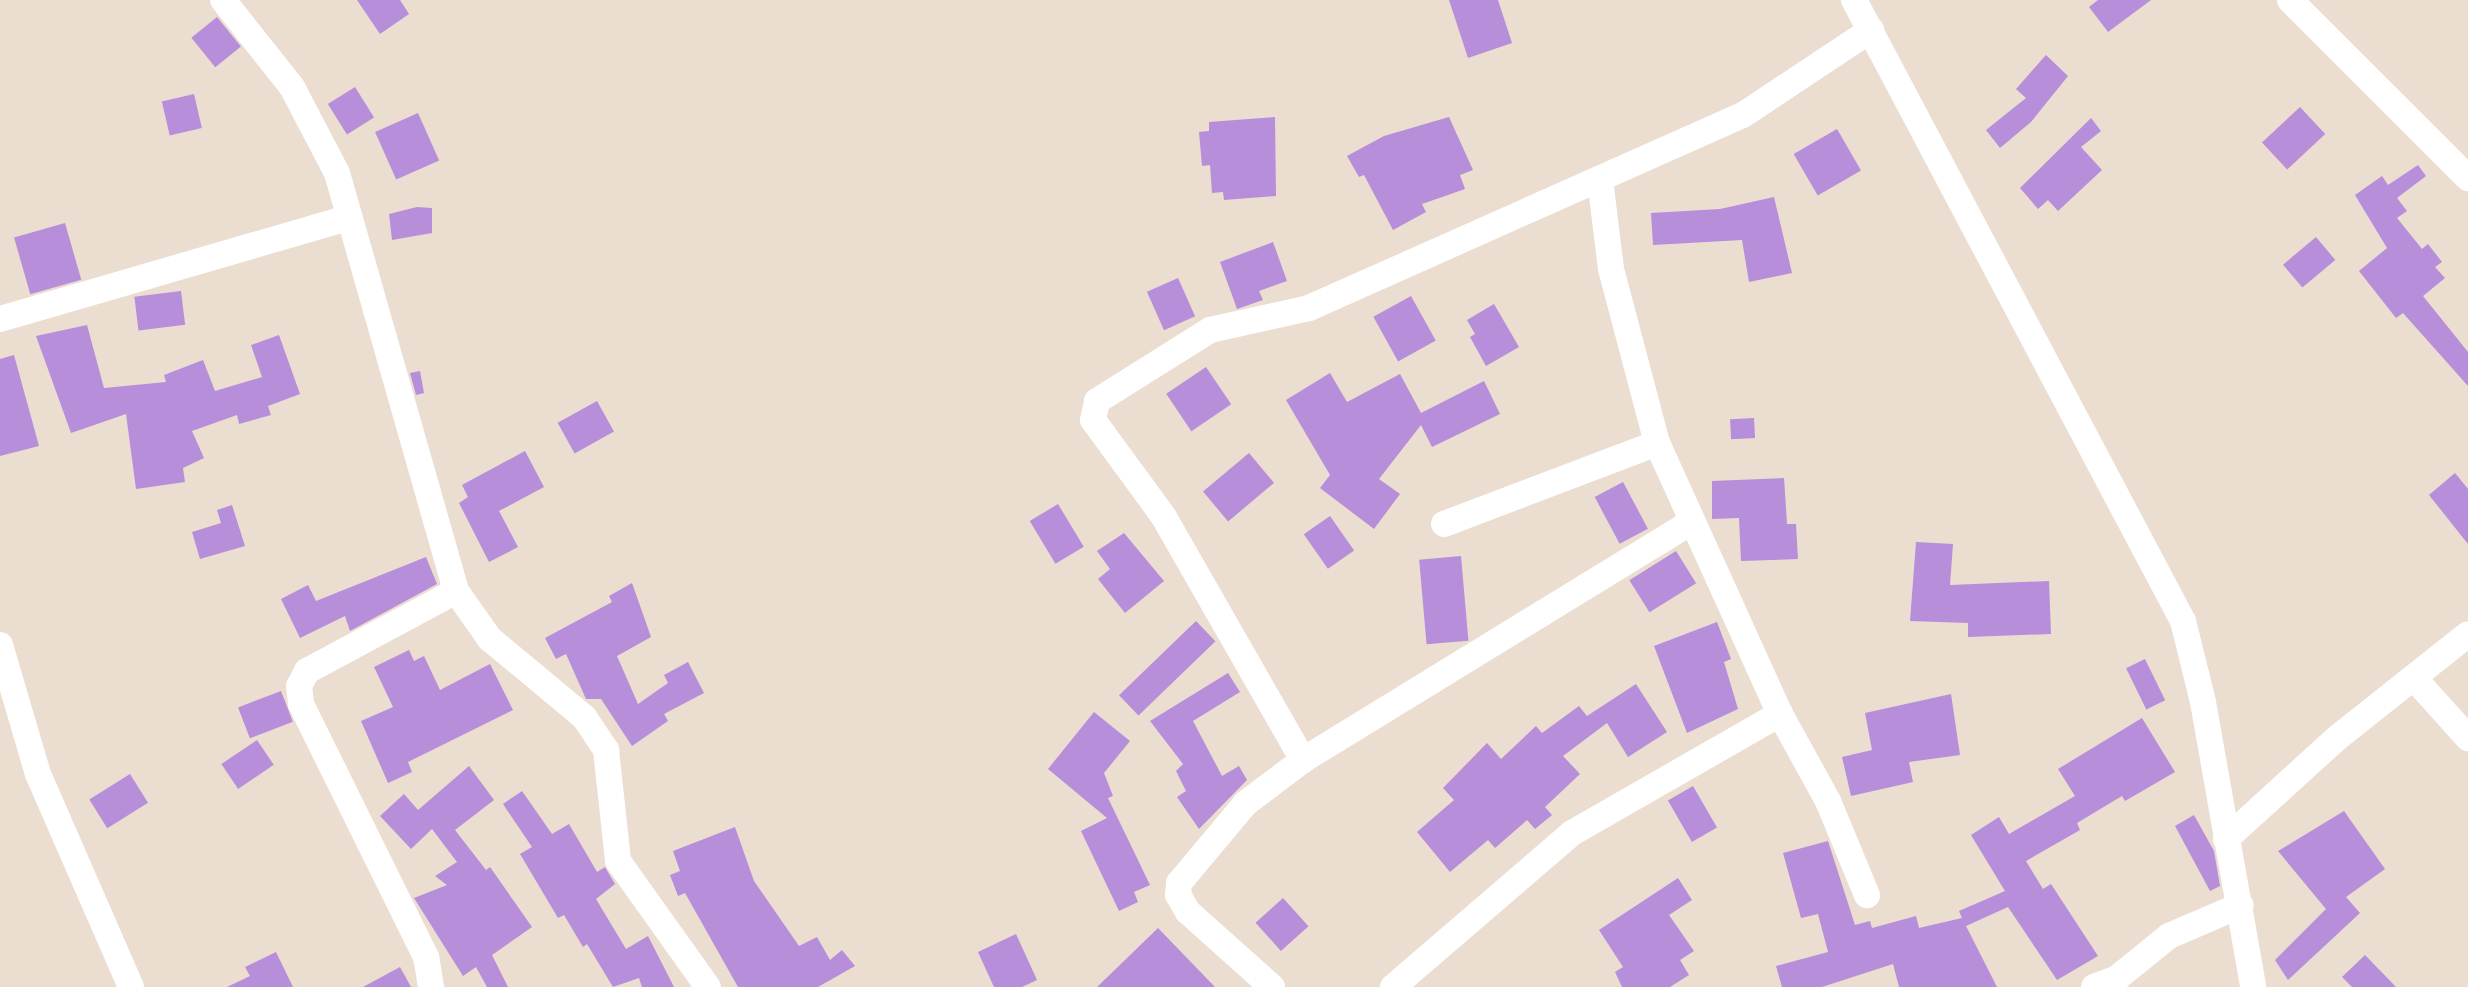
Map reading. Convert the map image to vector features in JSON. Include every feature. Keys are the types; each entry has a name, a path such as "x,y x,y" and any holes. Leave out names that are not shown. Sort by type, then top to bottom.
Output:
{"street":[{"path":"223,0 292,87 337,173 456,591 490,639 584,717 606,750 618,861 708,987"},
{"path":"1854,0 2182,621 2241,905 2253,987"},
{"path":"2290,0 2468,178"},
{"path":"1303,760 1164,518 1093,420 1097,401 1210,330 1309,308 1503,218 1600,179 1743,115 1871,30"},
{"path":"1600,179 1611,269 1657,443 1780,714 1828,801 1867,895"},
{"path":"0,319 348,218"},
{"path":"1444,524 1657,443"},
{"path":"1272,987 1188,912 1178,895 1179,883 1246,803 1303,760 1692,522"},
{"path":"431,987 426,957 301,705 299,686 307,671 456,591"},
{"path":"2226,839 2337,738 2468,634"},
{"path":"0,645 38,774 131,987"},
{"path":"2414,678 2468,738"},
{"path":"1393,987 1572,833 1780,714"},
{"path":"2094,987 2117,978 2169,936 2241,905"}],"building":[{"path":"357,0 400,0 409,14 380,34"},
{"path":"1449,0 1498,0 1512,43 1468,58"},
{"path":"2098,0 2151,0 2108,32 2089,7"},
{"path":"217,17 241,47 215,67 191,38"},
{"path":"2046,55 2068,76 2031,122 2000,148 1986,130 2026,98 2016,89"},
{"path":"355,87 374,118 347,134 328,104"},
{"path":"194,94 202,128 170,136 162,101"},
{"path":"2300,107 2325,134 2287,170 2262,142"},
{"path":"418,113 439,161 396,180 375,132"},
{"path":"1275,117 1276,196 1224,200 1223,192 1212,193 1210,165 1202,166 1199,132 1209,131 1209,122"},
{"path":"1449,117 1473,170 1460,175 1465,189 1422,204 1426,212 1393,230 1364,175 1359,177 1347,156 1384,136"},
{"path":"2091,118 2101,131 2081,147 2102,170 2058,211 2048,200 2038,209 2020,188"},
{"path":"1837,129 1861,171 1818,196 1794,154"},
{"path":"2418,165 2426,176 2397,198 2407,211 2397,218 2422,249 2428,244 2442,262 2435,267 2445,278 2423,296 2468,352 2468,386 2403,313 2396,318 2359,271 2387,248 2355,195 2382,176 2388,185"},
{"path":"1774,197 1792,273 1749,282 1742,240 1653,245 1651,213 1720,209"},
{"path":"417,207 432,208 432,233 392,240 389,214"},
{"path":"65,223 81,280 30,294 14,238"},
{"path":"2316,237 2335,260 2302,288 2283,265"},
{"path":"1273,242 1287,281 1259,291 1263,300 1237,309 1220,262"},
{"path":"1178,278 1195,316 1164,330 1147,292"},
{"path":"181,291 185,325 138,330 134,297"},
{"path":"1411,296 1436,341 1398,361 1373,317"},
{"path":"1494,304 1519,347 1486,366 1470,337 1475,334 1467,320"},
{"path":"87,325 104,388 166,382 164,375 203,360 215,391 262,377 251,345 279,335 300,394 268,406 271,415 239,424 237,415 192,431 204,458 183,468 185,482 136,489 126,414 71,433 36,336"},
{"path":"14,355 39,446 0,456 0,359"},
{"path":"1206,367 1231,404 1191,431 1166,394"},
{"path":"420,371 424,393 416,395 410,373"},
{"path":"1330,373 1347,402 1400,374 1421,413 1484,381 1500,414 1432,447 1421,425 1379,479 1400,494 1374,529 1320,488 1330,475 1286,400"},
{"path":"597,401 614,432 575,453 558,423"},
{"path":"1754,418 1755,438 1731,439 1730,419"},
{"path":"525,451 544,487 499,511 518,547 489,562 459,503 468,497 462,485"},
{"path":"1249,453 1274,483 1228,521 1203,492"},
{"path":"2455,473 2468,489 2468,544 2429,495"},
{"path":"1784,478 1787,524 1796,524 1798,559 1741,561 1739,518 1712,519 1712,481"},
{"path":"1623,482 1648,529 1620,544 1595,497"},
{"path":"1058,504 1084,547 1055,564 1030,521"},
{"path":"232,505 245,546 200,559 192,532 221,523 217,510"},
{"path":"1330,516 1354,550 1328,569 1304,534"},
{"path":"1124,533 1164,581 1125,613 1098,579 1110,569 1097,551"},
{"path":"1916,542 1953,544 1950,585 2049,581 2051,634 1968,637 1968,623 1910,621"},
{"path":"1676,551 1696,583 1649,612 1629,580"},
{"path":"1461,556 1468,641 1427,644 1419,560"},
{"path":"426,557 437,584 350,631 345,616 300,638 281,599 308,585 316,601"},
{"path":"632,583 651,637 617,656 638,704 668,683 664,675 688,662 704,693 664,714 668,721 632,746 601,699 586,699 566,654 556,659 545,638 612,602 609,596"},
{"path":"1196,621 1215,641 1138,715 1119,695"},
{"path":"1717,622 1731,659 1724,662 1738,709 1687,733 1654,646"},
{"path":"409,650 414,661 424,656 440,690 490,664 513,710 408,762 412,772 388,783 361,721 393,707 374,667"},
{"path":"2145,659 2165,700 2146,710 2126,668"},
{"path":"1228,673 1240,692 1193,721 1222,776 1239,766 1247,780 1199,829 1177,797 1186,791 1176,771 1183,764 1150,721"},
{"path":"1636,684 1667,732 1628,757 1607,723 1563,756 1580,774 1545,807 1552,815 1535,829 1527,820 1495,848 1488,840 1450,872 1417,832 1454,800 1443,788 1487,743 1501,759 1536,726 1542,733 1579,706 1587,716"},
{"path":"281,691 293,722 250,738 238,707"},
{"path":"1951,694 1960,755 1909,762 1913,782 1851,796 1842,757 1872,750 1865,713"},
{"path":"1094,712 1130,741 1104,773 1113,796 1108,798 1150,885 1134,892 1138,902 1119,911 1081,831 1107,818 1048,769"},
{"path":"2142,718 2175,772 2125,801 2122,796 2077,823 2080,830 2026,861 2043,889 2051,884 2098,956 2057,980 2008,907 1966,926 1997,987 1899,987 1893,964 1822,987 1782,987 1776,966 1828,952 1818,914 1801,918 1783,853 1828,841 1855,925 1870,921 1872,928 1916,916 1919,928 1962,918 1959,911 2005,891 1971,835 1999,817 2009,834 2075,796 2058,769"},
{"path":"257,740 274,765 238,789 221,764"},
{"path":"469,766 494,800 455,830 486,870 490,867 532,927 492,955 508,987 487,987 476,967 463,976 414,898 447,885 435,876 457,862 432,829 411,849 380,816 404,794 418,810"},
{"path":"130,774 148,803 107,828 89,799"},
{"path":"1693,786 1717,828 1692,842 1668,800"},
{"path":"522,791 552,834 569,824 597,872 605,867 615,884 596,899 626,949 648,936 674,987 642,987 639,978 613,987 587,944 583,947 564,915 558,918 520,854 532,847 503,804"},
{"path":"2344,811 2385,869 2346,897 2360,913 2288,980 2275,960 2326,909 2278,851"},
{"path":"2194,815 2214,851 2220,886 2210,891 2175,826"},
{"path":"735,827 754,881 799,946 817,937 830,960 842,950 855,966 818,987 738,987 685,893 678,896 670,875 680,871 673,851"},
{"path":"1678,878 1692,900 1669,915 1694,951 1680,960 1689,975 1670,987 1622,987 1615,972 1623,967 1599,930"},
{"path":"1283,898 1308,926 1281,951 1256,923"},
{"path":"1158,928 1215,987 1097,987 1123,962"},
{"path":"1016,934 1037,980 1022,987 994,987 978,952"},
{"path":"276,952 293,987 227,987 250,976 245,967"},
{"path":"2365,955 2396,987 2352,987 2342,977"},
{"path":"400,967 411,987 363,987"}]}
